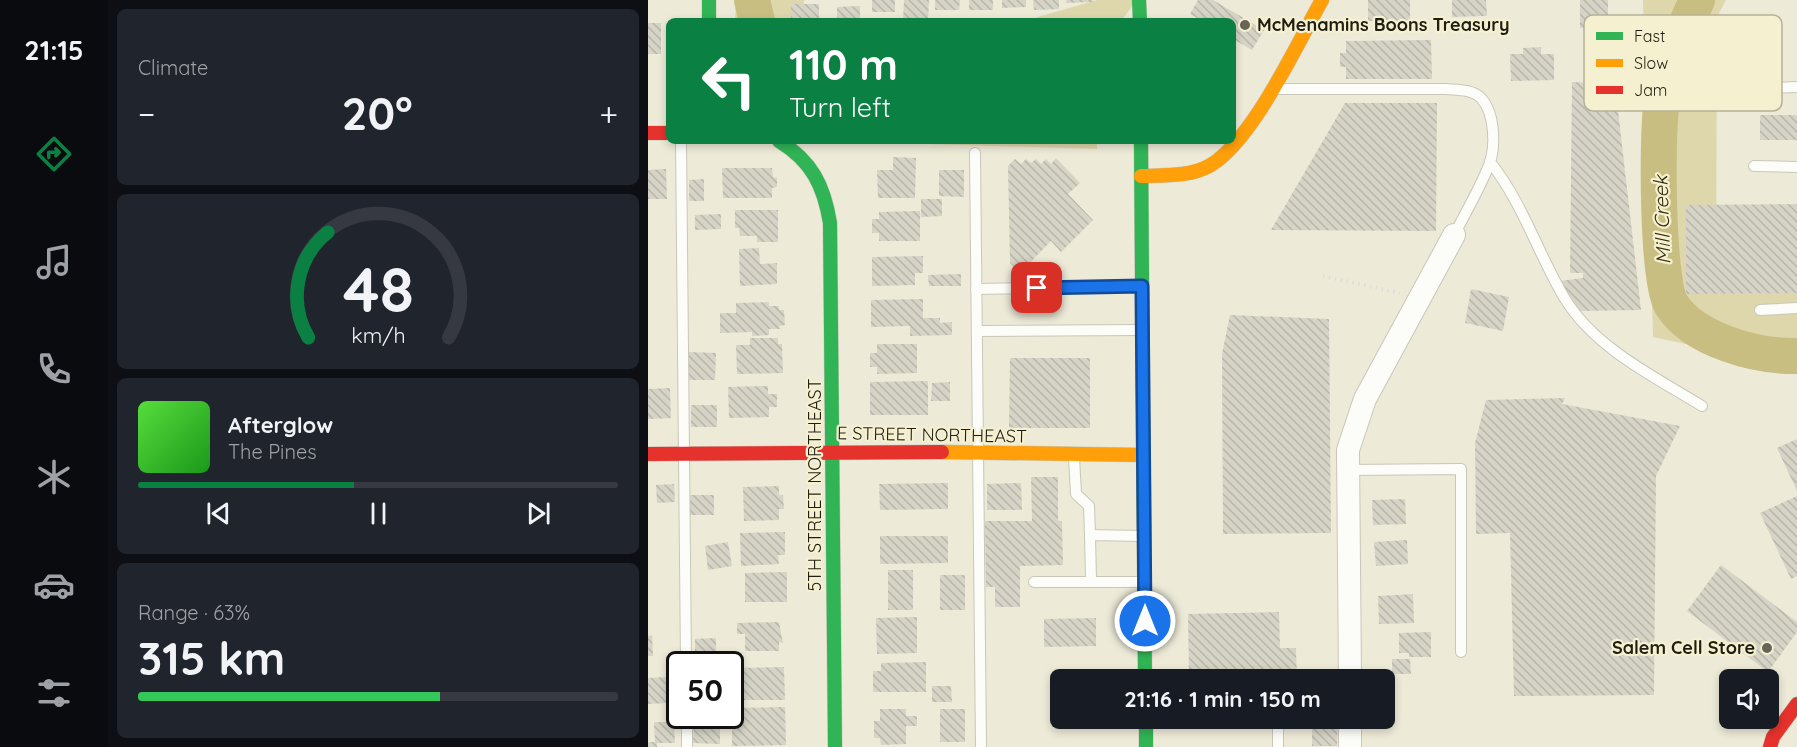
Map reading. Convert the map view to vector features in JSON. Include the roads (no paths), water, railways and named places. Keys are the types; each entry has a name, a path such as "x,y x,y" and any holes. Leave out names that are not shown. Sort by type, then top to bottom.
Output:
{"main road":[{"path":"709,0 709,18"},
{"path":"1139,0 1140,18"},
{"path":"1236,142 1247,129 1270,89 1316,2"},
{"path":"648,134 666,133"},
{"name":"5TH STREET NORTHEAST","path":"785,144 796,150 817,173 826,195 830,223 835,747"},
{"path":"1141,144 1145,669"},
{"path":"1141,176 1192,172 1210,166 1224,157 1235,144"},
{"name":"E STREET NORTHEAST","path":"648,454 833,452 1143,454"},
{"path":"1770,747 1773,736 1797,704"},
{"path":"1146,729 1146,747"}],"street":[{"path":"1350,669 1347,470 1350,440 1365,399 1454,235"},
{"path":"1350,729 1350,747"}],"lane":[{"path":"1782,88 1797,87"},
{"path":"1270,89 1467,91 1481,98 1489,114 1494,135 1490,162 1454,235"},
{"path":"681,144 686,651"},
{"path":"975,153 981,747"},
{"path":"1490,162 1508,185 1566,300 1578,317 1631,362 1702,406"},
{"path":"1754,166 1797,167"},
{"path":"976,290 1142,286"},
{"path":"1760,310 1797,308"},
{"path":"977,331 1142,330"},
{"path":"1074,454 1076,494 1089,506 1091,580"},
{"path":"1347,470 1461,469 1461,652"},
{"path":"1090,535 1144,536"},
{"path":"1034,582 1091,580 1144,582"},
{"path":"687,729 687,747"},
{"path":"1278,729 1278,747"}],"waterway":[{"name":"Mill Creek","path":"752,0 756,18"},
{"name":"Mill Creek","path":"1691,15 1697,0"},
{"name":"Mill Creek","path":"1661,111 1659,209 1663,267 1666,290 1671,304 1681,317 1710,337 1745,349 1781,356 1797,356"}],"place":[{"name":"McMenamins Boons Treasury","path":"1245,25"},
{"name":"Salem Cell Store","path":"1767,648"}]}
